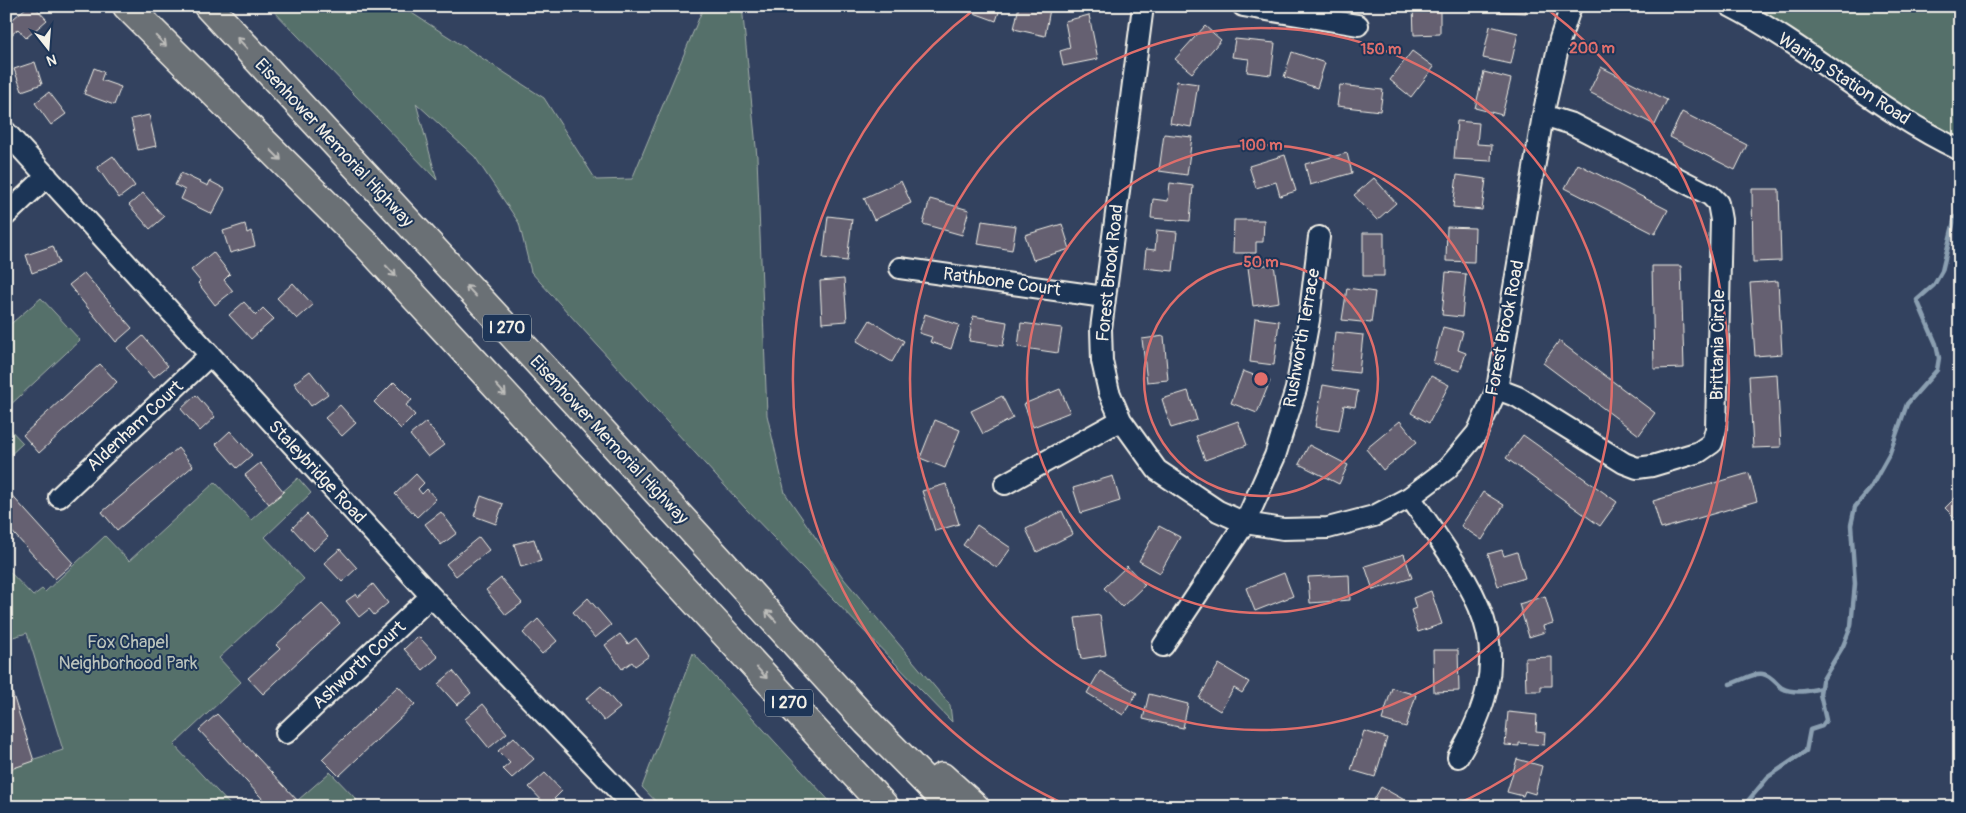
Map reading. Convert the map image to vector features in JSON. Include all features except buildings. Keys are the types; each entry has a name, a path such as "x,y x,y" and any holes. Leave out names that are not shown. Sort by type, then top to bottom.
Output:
{"highway":[{"name":"I 270","path":"126,6 366,244 885,807"},
{"name":"Eisenhower Memorial Highway","path":"208,6 867,722 951,807"},
{"path":"804,652 975,807"}],"street":[{"name":"Forest Brook Road","path":"1143,6 1101,329 1102,361 1109,392 1121,420 1157,470 1218,511 1245,523 1283,529 1328,528 1374,516 1410,497 1447,469 1478,433 1497,389 1543,115 1560,39 1571,6"},
{"path":"1243,6 1358,26"},
{"name":"Waring Station Road","path":"1730,6 1784,39 1866,96 1960,150"},
{"name":"Brittania Circle","path":"1497,389 1518,397 1624,463 1637,468 1652,466 1699,452 1712,443 1716,429 1721,220 1718,203 1710,195 1589,133 1543,115"},
{"name":"Staleybridge Road","path":"6,132 431,596 634,807"},
{"path":"6,215 47,176"},
{"name":"Rushworth Terrace","path":"1163,646 1245,523 1275,456 1296,389 1309,320 1319,237"},
{"name":"Rathbone Court","path":"900,268 1104,297"},
{"name":"Aldenham Court","path":"60,497 210,356"},
{"path":"1006,484 1121,420"},
{"path":"1410,497 1472,590 1487,626 1492,668 1486,698 1475,728 1458,756"},
{"name":"Ashworth Court","path":"286,733 431,596"}],"green space":[{"path":"269,6 405,6 407,10 544,98 596,180 632,179 704,6 742,6 757,157 767,415 785,493 844,579 950,705 952,722 745,508 531,272 519,223 475,157 416,103 437,180"},
{"path":"1747,6 1960,6 1960,138 1935,126"},
{"path":"41,298 80,340 6,409 6,328"},
{"path":"6,425 23,443 6,459"},
{"name":"Fox Chapel Neighborhood Park","path":"298,478 311,493 265,537 304,579 219,658 241,682 174,745 232,807 6,807 6,768 63,750 27,633 6,639 6,568 33,596 42,589 45,592 105,536 129,561 215,482 251,520"},
{"path":"693,653 835,807 661,807 642,787"},
{"path":"330,772 357,800 349,807 290,807"}],"waterway":[{"path":"1743,807 1768,777 1806,751 1810,730 1822,726 1826,720 1820,694 1822,681 1843,646 1851,626 1855,584 1851,525 1855,507 1870,489 1889,455 1907,404 1937,370 1939,358 1936,344 1917,300 1934,285 1942,271 1955,217"},
{"path":"1730,684 1752,675 1763,674 1769,676 1786,690 1802,691 1821,688"}]}
